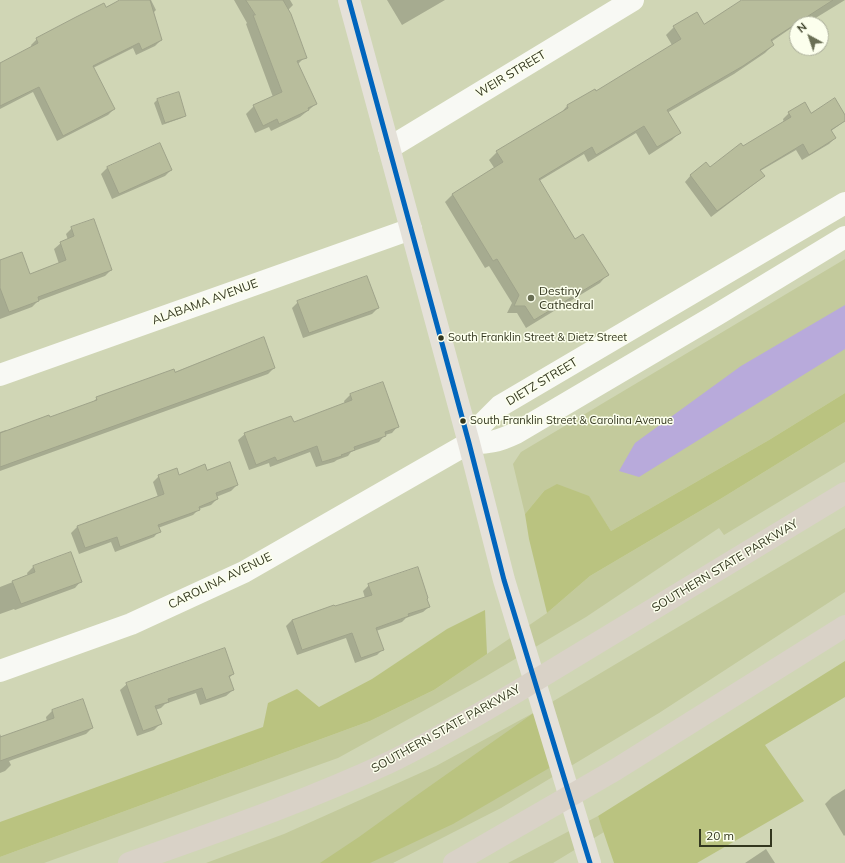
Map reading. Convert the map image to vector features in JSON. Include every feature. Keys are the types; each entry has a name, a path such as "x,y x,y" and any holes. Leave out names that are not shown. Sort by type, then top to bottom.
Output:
{"highway":[{"name":"SOUTHERN STATE PARKWAY","path":"129,863 267,814 389,763 518,690 845,493"},
{"path":"454,863 615,770 845,626"}],"main road":[{"path":"349,0 469,443 504,580 588,857"}],"street":[{"name":"WEIR STREET","path":"389,148 633,0"},
{"name":"DIETZ STREET","path":"469,443 478,428 500,406 845,203"},
{"name":"ALABAMA AVENUE","path":"0,375 411,229"},
{"path":"469,443 483,443 499,440 516,433 845,237"},
{"path":"703,286 718,314"},
{"name":"CAROLINA AVENUE","path":"0,671 131,624 244,572 469,443"}],"green space":[{"path":"845,259 845,393 769,440 611,531 589,497 544,491 525,514 513,464 521,452"},
{"path":"845,393 845,422 722,498 590,576 547,613 529,539 525,514 544,491 557,484 589,496 611,531 769,440"},
{"path":"845,422 845,462 724,535 719,528 586,617 483,678 338,758 44,863 0,863 0,857 370,721 434,690 547,613 590,576 722,498"},
{"path":"845,528 845,592 659,713 501,808 393,863 206,863 284,834 436,766 535,712"},
{"path":"485,610 487,654 434,690 370,721 0,857 0,822 263,727 268,703 297,689 319,707 372,679 447,629"},
{"path":"845,661 845,697 765,745 804,801 697,863 614,863 598,816"},
{"path":"535,712 551,767 453,824 370,863 320,863 359,837"},
{"path":"598,816 604,832 553,863 508,863"}],"shaded area":[{"path":"845,305 845,349 639,477 619,471 635,443 741,366"}],"building":[{"path":"120,0 150,0 162,40 142,50 139,43 93,66 115,109 63,136 39,87 0,106 0,63 38,43 36,38 76,17 104,3 106,7"},
{"path":"246,0 283,0 291,14 307,58 297,61 317,104 308,108 309,110 279,124 277,119 263,126 253,105 282,92 253,15 255,15"},
{"path":"742,0 833,0 808,16 789,16 789,28 771,40 774,45 743,66 667,110 681,133 657,147 644,126 596,155 592,147 539,179 575,239 583,234 609,275 534,320 525,306 514,306 519,295 497,259 493,261 452,194 503,162 496,151 568,108 567,105 595,89 596,91 681,39 673,26 697,12 704,24"},
{"path":"179,92 186,116 165,123 157,99"},
{"path":"835,98 845,115 845,121 831,130 836,138 809,155 803,144 760,170 765,176 717,211 690,175 706,162 710,167 741,143 743,146 791,117 788,112 805,102 811,113"},
{"path":"160,143 172,170 119,194 107,167"},
{"path":"94,219 112,270 38,297 39,301 9,312 0,288 0,260 22,252 30,274 66,260 60,242 74,236 71,227"},
{"path":"367,276 379,308 309,333 297,301"},
{"path":"264,337 275,368 0,467 0,433 49,415 50,417 97,400 96,397 174,369 175,372"},
{"path":"383,382 399,427 385,432 386,436 354,447 355,450 341,455 342,456 322,462 317,446 277,461 275,457 256,465 244,433 291,416 294,422 352,400 350,394"},
{"path":"230,462 238,485 216,493 218,499 199,507 200,510 158,525 161,532 120,547 117,537 85,548 77,526 164,494 158,475 177,468 179,475 205,464 207,470"},
{"path":"71,552 82,582 21,604 12,581 35,572 33,566"},
{"path":"418,567 430,607 408,614 409,616 376,628 384,650 361,658 352,633 302,650 292,620 334,605 335,606 372,595 368,584"},
{"path":"225,648 234,674 229,676 234,690 206,700 202,688 168,699 169,702 155,706 162,724 143,731 126,683"},
{"path":"83,699 93,728 0,761 0,737 54,718 52,710"}],"transit line":[{"path":"349,0 469,443 504,580 590,863"}],"place":[{"name":"Destiny Cathedral","path":"531,298"},
{"name":"South Franklin Street & Dietz Street","path":"441,338"},
{"name":"South Franklin Street & Carolina Avenue","path":"463,421"}]}
